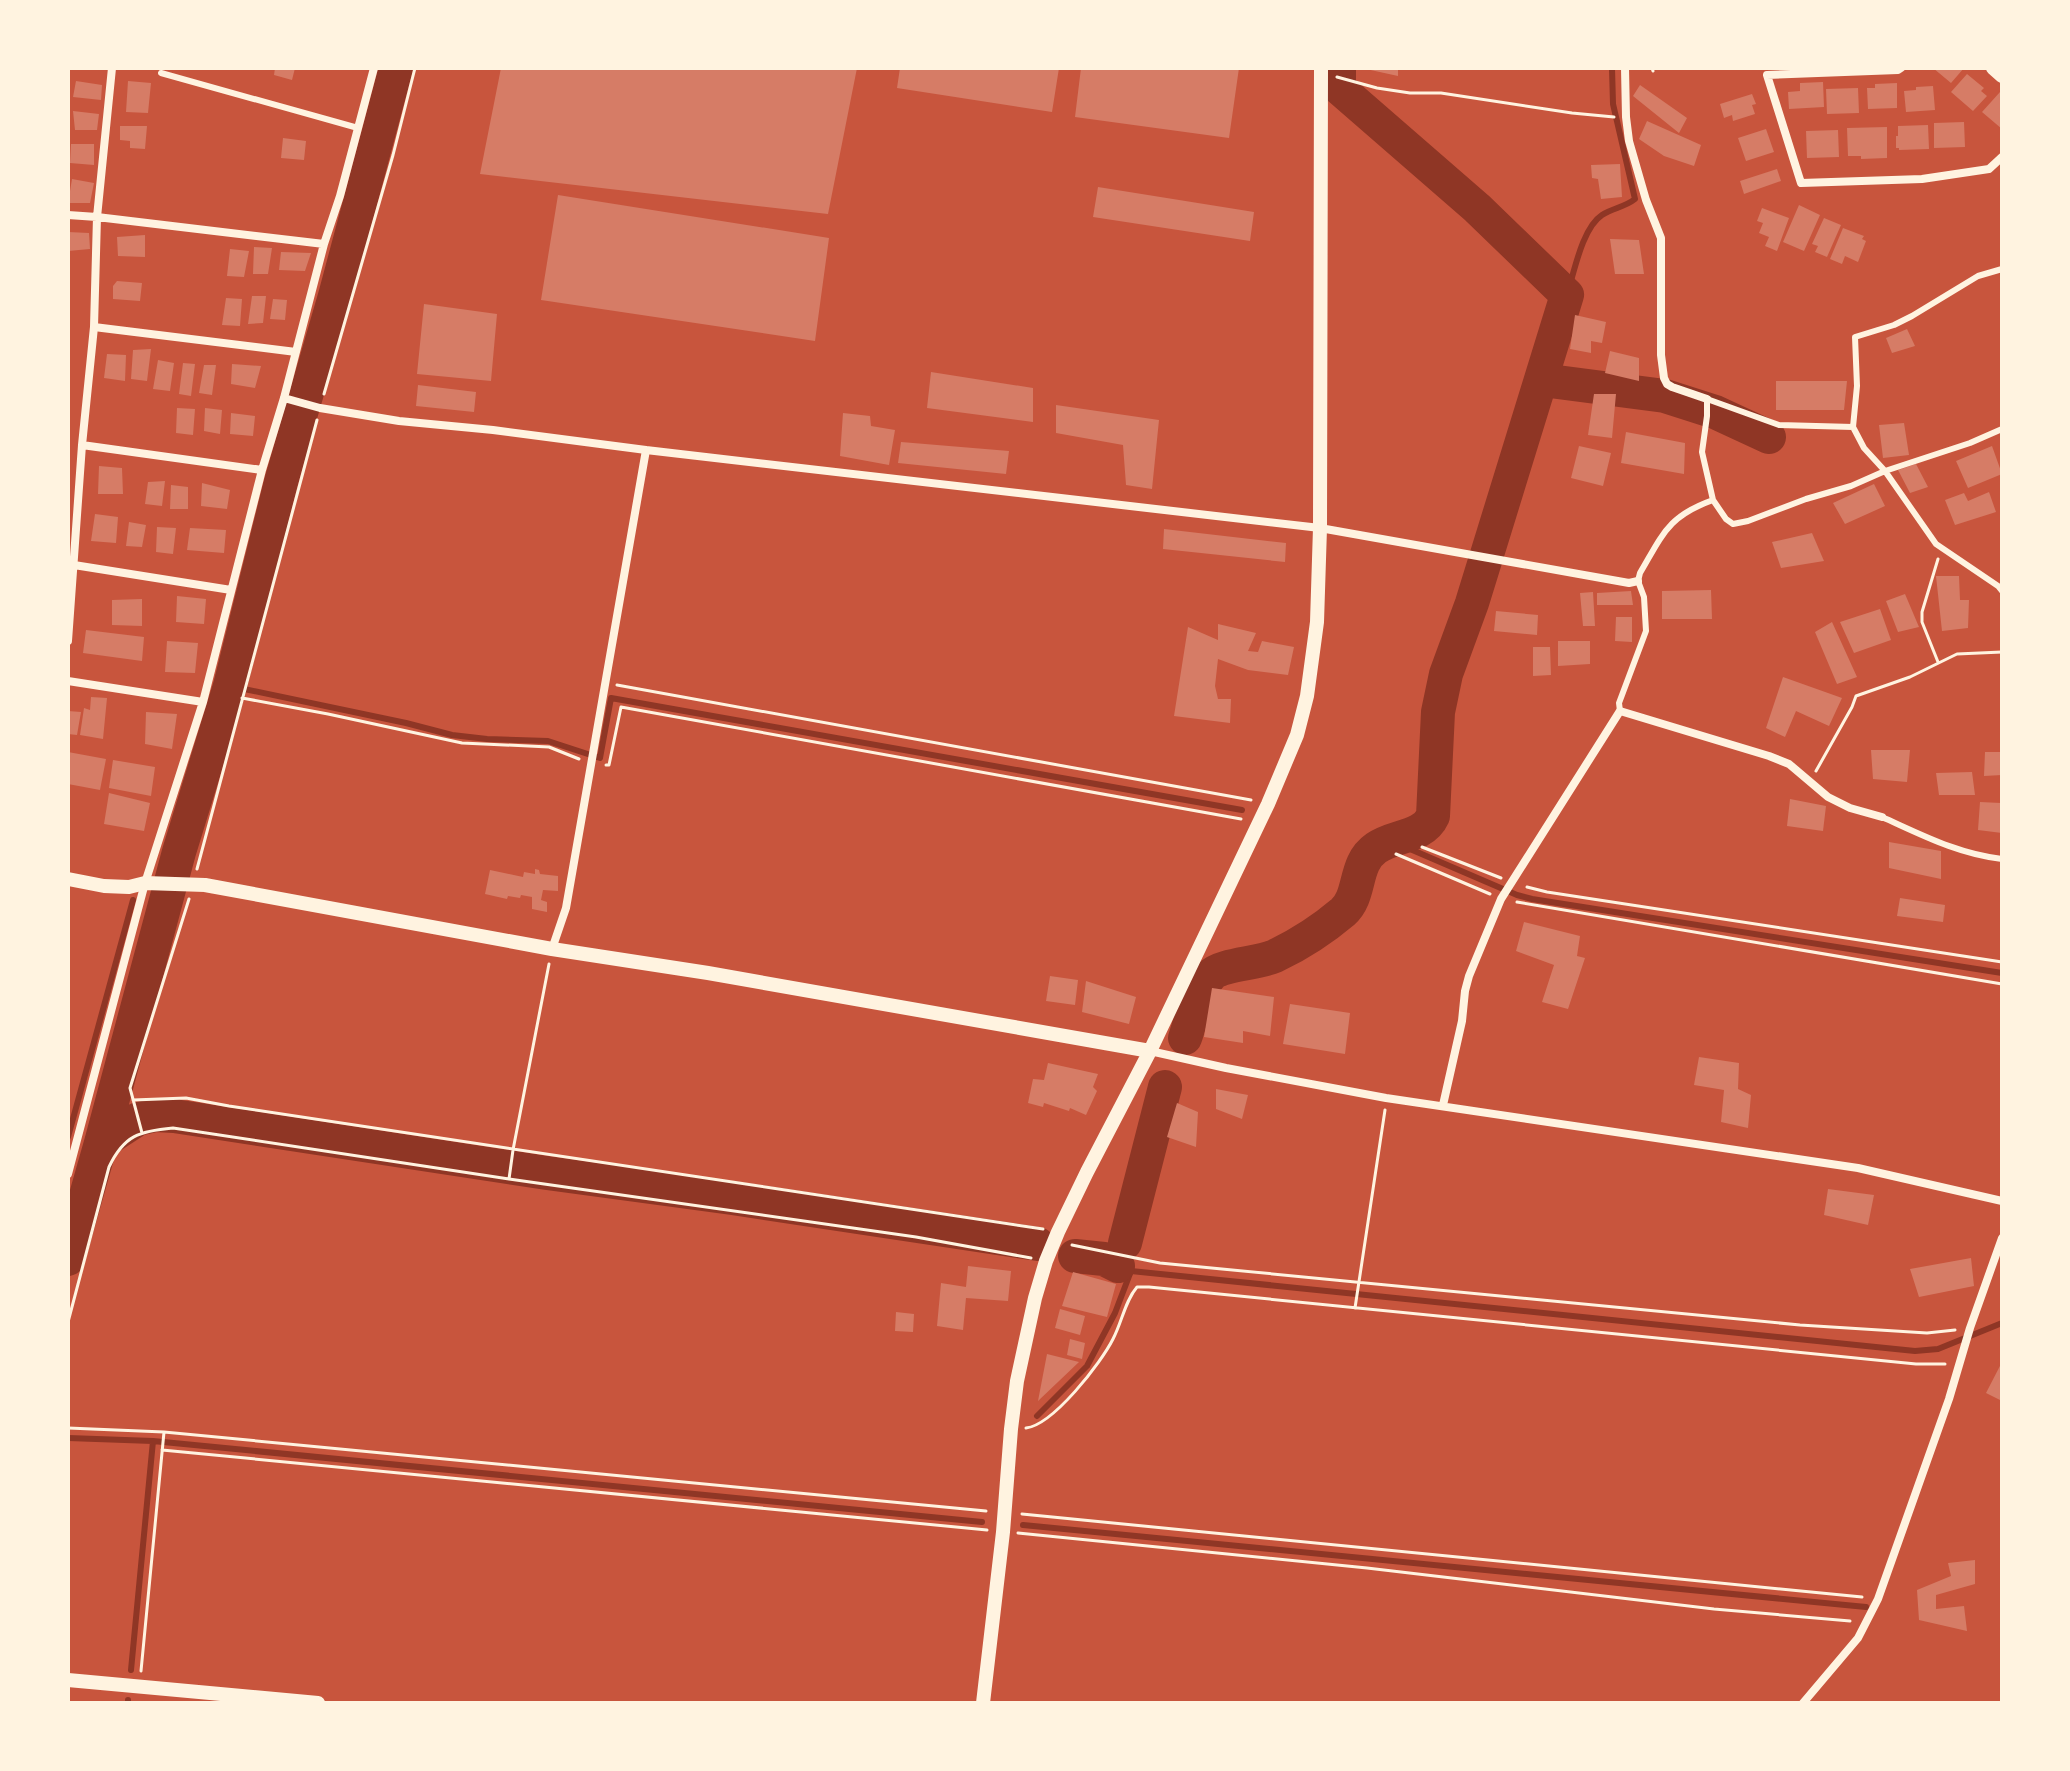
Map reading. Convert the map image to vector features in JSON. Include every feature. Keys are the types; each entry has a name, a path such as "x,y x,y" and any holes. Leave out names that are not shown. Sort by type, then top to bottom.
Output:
{"street":[{"path":"68,641 94,327 97,217 112,68"},
{"path":"68,1174 145,883 203,702 262,470 288,399 296,352 324,244 374,68"},
{"path":"983,1703 1003,1532 1011,1429 1022,1357 1046,1261 1268,804 1297,735 1307,696 1317,622 1320,528 1321,68"},
{"path":"1625,68 1629,141 1661,238 1661,355 1664,378 1672,387 1707,399"},
{"path":"1901,68 1767,75 1801,183 1922,179 1989,169 2002,157"},
{"path":"1993,68 2002,76"},
{"path":"68,215 324,244"},
{"path":"94,327 296,352"},
{"path":"288,399 320,408 399,421 1320,528 1629,583 1638,581"},
{"path":"82,445 262,470"},
{"path":"552,949 566,908 646,450"},
{"path":"74,565 231,590"},
{"path":"68,681 203,702"},
{"path":"1443,1105 1469,976 1507,890 1620,711 1789,764 1828,797 1850,808 1882,817"},
{"path":"68,879 104,886 129,887 145,883 205,885 552,949 1150,1051 1386,1098 1858,1168 2002,1201"},
{"path":"1803,1703 1858,1638 1878,1599 2002,1238"},
{"path":"68,1680 318,1703"}],"lane":[{"path":"161,73 358,128"},
{"path":"2002,269 1978,276 1894,325 1855,337 1857,386 1853,427 1864,448 1885,471 1936,544 2002,591"},
{"path":"1853,427 1779,425 1707,399 1702,452 1713,500 1733,524 1748,521 2002,429"},
{"path":"1620,711 1619,703 1646,631 1644,597 1638,581 1640,573 1676,518 1693,507 1713,500"},
{"path":"1882,817 1955,850 2002,859"}],"path":[{"path":"197,871 320,408 415,68"},
{"path":"1354,81 1410,93 1441,93 1602,117"},
{"path":"1939,663 1922,622 1922,612 1942,548"},
{"path":"1810,782 1856,696 1965,653 2002,652"},
{"path":"605,683 1268,804"},
{"path":"242,697 462,743 549,747 609,765 621,707 1259,823"},
{"path":"1422,847 1507,890 1547,892 2002,962"},
{"path":"1396,854 1507,890 2002,984"},
{"path":"142,1133 130,1088 189,898"},
{"path":"509,1179 552,949"},
{"path":"133,1100 186,1098 1056,1237 1128,1258 1160,1263 1800,1325 1927,1333 1969,1330"},
{"path":"1355,1308 1386,1098"},
{"path":"68,1322 109,1167 122,1145 135,1135 173,1128 916,1237 1046,1261"},
{"path":"1011,1429 1034,1427 1049,1418 1086,1379 1112,1340 1131,1294 1137,1287 1916,1364 1960,1364"},
{"path":"68,1428 164,1432 1878,1599"},
{"path":"139,1687 164,1432"},
{"path":"162,1450 1367,1568 1714,1609 1867,1622"}],"building":[{"path":"275,68 295,68 292,80 274,75"},
{"path":"501,68 857,68 828,214 480,174"},
{"path":"900,68 1059,68 1052,112 897,88"},
{"path":"1081,68 1239,68 1229,138 1075,117"},
{"path":"1398,68 1398,76 1366,69"},
{"path":"1933,68 1964,68 1951,83"},
{"path":"1967,74 1984,88 1981,91 1987,96 1973,111 1951,92"},
{"path":"76,81 102,85 101,100 73,97"},
{"path":"128,81 151,83 148,113 126,112"},
{"path":"1823,82 1824,107 1789,109 1788,92 1800,91 1800,83"},
{"path":"1897,83 1897,108 1868,109 1867,88 1875,88 1875,84"},
{"path":"1640,85 1687,118 1679,133 1633,96"},
{"path":"1933,86 1935,110 1906,112 1904,91"},
{"path":"1858,88 1859,113 1827,114 1826,89"},
{"path":"2000,92 2002,94 2002,129 1982,112"},
{"path":"1752,94 1756,104 1752,105 1755,114 1733,121 1732,115 1724,118 1720,104"},
{"path":"73,111 99,114 97,130 75,130"},
{"path":"1647,121 1701,145 1694,166 1664,156 1639,139"},
{"path":"1964,122 1965,147 1934,148 1934,123"},
{"path":"1928,125 1929,149 1896,148 1898,126"},
{"path":"120,126 147,126 145,149 130,148 130,141 120,140"},
{"path":"1887,127 1887,158 1848,156 1847,128"},
{"path":"1766,129 1774,152 1746,161 1738,138"},
{"path":"1838,130 1839,157 1807,158 1806,131"},
{"path":"283,138 306,141 304,160 281,158"},
{"path":"71,144 94,144 94,165 70,163"},
{"path":"1620,164 1622,197 1601,199 1598,179 1592,178 1591,165"},
{"path":"1777,169 1781,181 1744,194 1740,181"},
{"path":"72,179 94,183 90,203 68,203"},
{"path":"1098,187 1254,212 1250,241 1093,217"},
{"path":"558,195 829,238 815,341 541,300"},
{"path":"1799,205 1820,215 1804,251 1783,242"},
{"path":"1762,208 1789,218 1777,251 1765,246 1769,237 1759,233 1763,223 1757,221"},
{"path":"1824,218 1841,225 1827,257 1815,252 1818,246 1812,244"},
{"path":"1843,228 1864,236 1862,239 1866,241 1858,262 1845,256 1842,264 1830,259"},
{"path":"68,232 89,233 90,249 68,251"},
{"path":"145,235 145,257 118,256 117,237"},
{"path":"1610,239 1639,240 1644,274 1615,274"},
{"path":"254,247 272,248 268,274 253,274"},
{"path":"230,249 249,251 244,277 227,276"},
{"path":"281,252 311,253 305,271 279,270"},
{"path":"117,281 142,283 140,301 113,299 113,286"},
{"path":"252,296 266,296 263,323 248,324"},
{"path":"226,298 242,299 240,326 222,325"},
{"path":"273,299 287,300 285,320 270,319"},
{"path":"424,304 497,314 491,381 417,374"},
{"path":"1575,315 1606,322 1602,343 1591,341 1591,353 1570,349"},
{"path":"1907,329 1915,346 1892,353 1886,338"},
{"path":"151,349 147,381 131,379 133,350"},
{"path":"1610,351 1639,358 1639,381 1605,373"},
{"path":"107,354 126,355 125,381 104,378"},
{"path":"158,360 174,363 170,391 153,389"},
{"path":"183,363 195,364 191,396 179,394"},
{"path":"232,364 261,366 255,388 231,384"},
{"path":"204,365 216,365 212,395 199,393"},
{"path":"931,372 1033,388 1033,422 927,408"},
{"path":"1776,381 1847,381 1844,410 1776,410"},
{"path":"418,385 476,392 474,412 416,406"},
{"path":"1594,394 1616,394 1612,438 1588,435"},
{"path":"1056,405 1159,420 1152,489 1126,485 1123,445 1056,433"},
{"path":"177,408 195,409 193,435 176,433"},
{"path":"205,408 222,410 220,434 204,431"},
{"path":"231,413 255,416 253,436 230,434"},
{"path":"843,413 870,416 871,426 895,430 889,465 840,456"},
{"path":"1904,423 1909,455 1883,458 1879,425"},
{"path":"1626,432 1685,443 1684,474 1621,463"},
{"path":"901,442 1009,451 1006,474 898,463"},
{"path":"1579,446 1611,453 1603,486 1571,478"},
{"path":"1992,446 2002,474 1968,488 1956,461"},
{"path":"1916,464 1928,487 1910,493 1898,470"},
{"path":"99,466 122,468 123,494 98,494"},
{"path":"165,481 162,506 145,504 148,482"},
{"path":"202,483 230,490 227,509 201,506"},
{"path":"1874,484 1885,506 1845,524 1833,503"},
{"path":"171,485 188,487 188,509 170,509"},
{"path":"1989,492 1996,512 1955,525 1945,500 1964,493 1968,501"},
{"path":"95,514 118,517 116,543 91,541"},
{"path":"129,522 146,525 142,547 126,546"},
{"path":"157,527 176,528 173,554 156,552"},
{"path":"190,528 226,530 224,553 187,550"},
{"path":"1164,529 1286,543 1285,562 1163,549"},
{"path":"1812,533 1824,561 1781,568 1772,542"},
{"path":"1936,576 1959,576 1960,600 1969,600 1968,628 1942,631"},
{"path":"1711,590 1712,619 1662,619 1662,591"},
{"path":"1631,591 1633,605 1597,605 1597,593"},
{"path":"1593,592 1595,626 1583,626 1580,593"},
{"path":"1905,594 1919,627 1898,632 1886,601"},
{"path":"177,596 206,599 204,624 176,622"},
{"path":"142,599 142,626 112,625 112,600"},
{"path":"1880,609 1891,640 1854,653 1840,622"},
{"path":"1496,611 1538,615 1537,635 1494,631"},
{"path":"1616,617 1632,617 1632,642 1615,641"},
{"path":"1832,622 1857,677 1837,684 1815,632"},
{"path":"1218,624 1256,633 1248,651 1258,652 1262,641 1294,647 1288,675 1248,670 1218,659 1215,686 1218,699 1231,699 1230,723 1174,716 1188,627 1218,640"},
{"path":"86,630 144,637 142,661 83,653"},
{"path":"167,641 198,643 195,673 165,672"},
{"path":"1558,641 1590,641 1590,664 1558,666"},
{"path":"1533,647 1550,647 1551,675 1533,676"},
{"path":"1783,677 1842,698 1829,726 1796,711 1785,737 1766,728"},
{"path":"91,697 107,698 103,739 80,735 84,708 90,710"},
{"path":"68,711 81,712 77,735 68,734"},
{"path":"146,712 177,714 172,749 145,744"},
{"path":"1871,750 1910,750 1907,782 1873,779"},
{"path":"68,752 106,759 100,790 68,784"},
{"path":"1985,752 2002,752 2002,775 1984,776"},
{"path":"113,760 155,767 151,796 109,788"},
{"path":"1972,772 1975,795 1939,795 1936,773"},
{"path":"109,793 150,803 144,831 104,824"},
{"path":"1790,799 1826,806 1823,831 1787,826"},
{"path":"1980,802 2001,803 2002,833 1978,830"},
{"path":"1889,842 1941,851 1941,879 1889,868"},
{"path":"535,869 540,874 558,876 558,891 543,890 541,900 547,902 547,912 532,909 532,897 508,896 507,899 485,894 490,870 523,877 524,872 535,874"},
{"path":"1900,898 1945,905 1943,922 1897,916"},
{"path":"1524,922 1580,936 1577,956 1585,958 1568,1009 1542,1002 1554,965 1516,951"},
{"path":"1050,976 1078,980 1075,1005 1046,1001"},
{"path":"1086,981 1136,997 1129,1024 1082,1012"},
{"path":"1212,988 1274,997 1270,1036 1243,1031 1243,1043 1204,1037"},
{"path":"1290,1004 1350,1013 1345,1054 1283,1044"},
{"path":"1699,1057 1739,1063 1738,1089 1751,1095 1748,1128 1721,1122 1724,1090 1694,1085"},
{"path":"1048,1063 1098,1074 1093,1087 1097,1091 1086,1115 1070,1108 1069,1111 1044,1103 1043,1107 1028,1103 1033,1079 1044,1080"},
{"path":"1216,1089 1248,1095 1242,1119 1216,1109"},
{"path":"1177,1103 1198,1112 1196,1147 1167,1137"},
{"path":"1828,1189 1874,1195 1868,1225 1824,1215"},
{"path":"1971,1258 1974,1286 1919,1297 1910,1269"},
{"path":"968,1266 1011,1271 1008,1301 966,1298 963,1330 937,1326 941,1283 966,1287"},
{"path":"1073,1272 1116,1284 1107,1317 1062,1306"},
{"path":"1060,1309 1085,1316 1080,1335 1055,1328"},
{"path":"896,1312 914,1314 913,1332 895,1331"},
{"path":"1070,1339 1085,1343 1082,1359 1067,1355"},
{"path":"1047,1354 1079,1362 1038,1401"},
{"path":"2002,1362 2002,1401 1986,1393"},
{"path":"1975,1560 1975,1584 1936,1595 1936,1609 1964,1606 1967,1631 1919,1620 1917,1590 1951,1576 1948,1563"}],"waterway":[{"path":"101,1143 179,852 230,686 281,482 396,68"},
{"path":"1185,1038 1198,997 1211,975 1216,971 1275,956 1327,924 1349,905 1360,871 1369,855 1383,844 1422,828 1433,816 1438,712 1446,674 1472,603 1567,295 1477,208 1339,88 1339,68"},
{"path":"1567,295 1580,252 1595,221 1635,199 1613,104 1612,68"},
{"path":"1542,380 1665,396 1715,412 1769,437"},
{"path":"230,686 452,735 548,741 600,758 611,698 1242,810"},
{"path":"1410,849 1532,899 2002,973"},
{"path":"68,1137 133,900"},
{"path":"1125,1243 1165,1087"},
{"path":"68,1259 101,1143 138,1119 156,1115 1038,1244"},
{"path":"1075,1256 1104,1259 1118,1266"},
{"path":"1118,1266 1131,1271 1915,1351 1938,1349 2002,1323"},
{"path":"1037,1416 1087,1366 1115,1313 1131,1271"},
{"path":"68,1438 153,1441 982,1522"},
{"path":"131,1670 153,1441"},
{"path":"1023,1525 1866,1607"}]}
